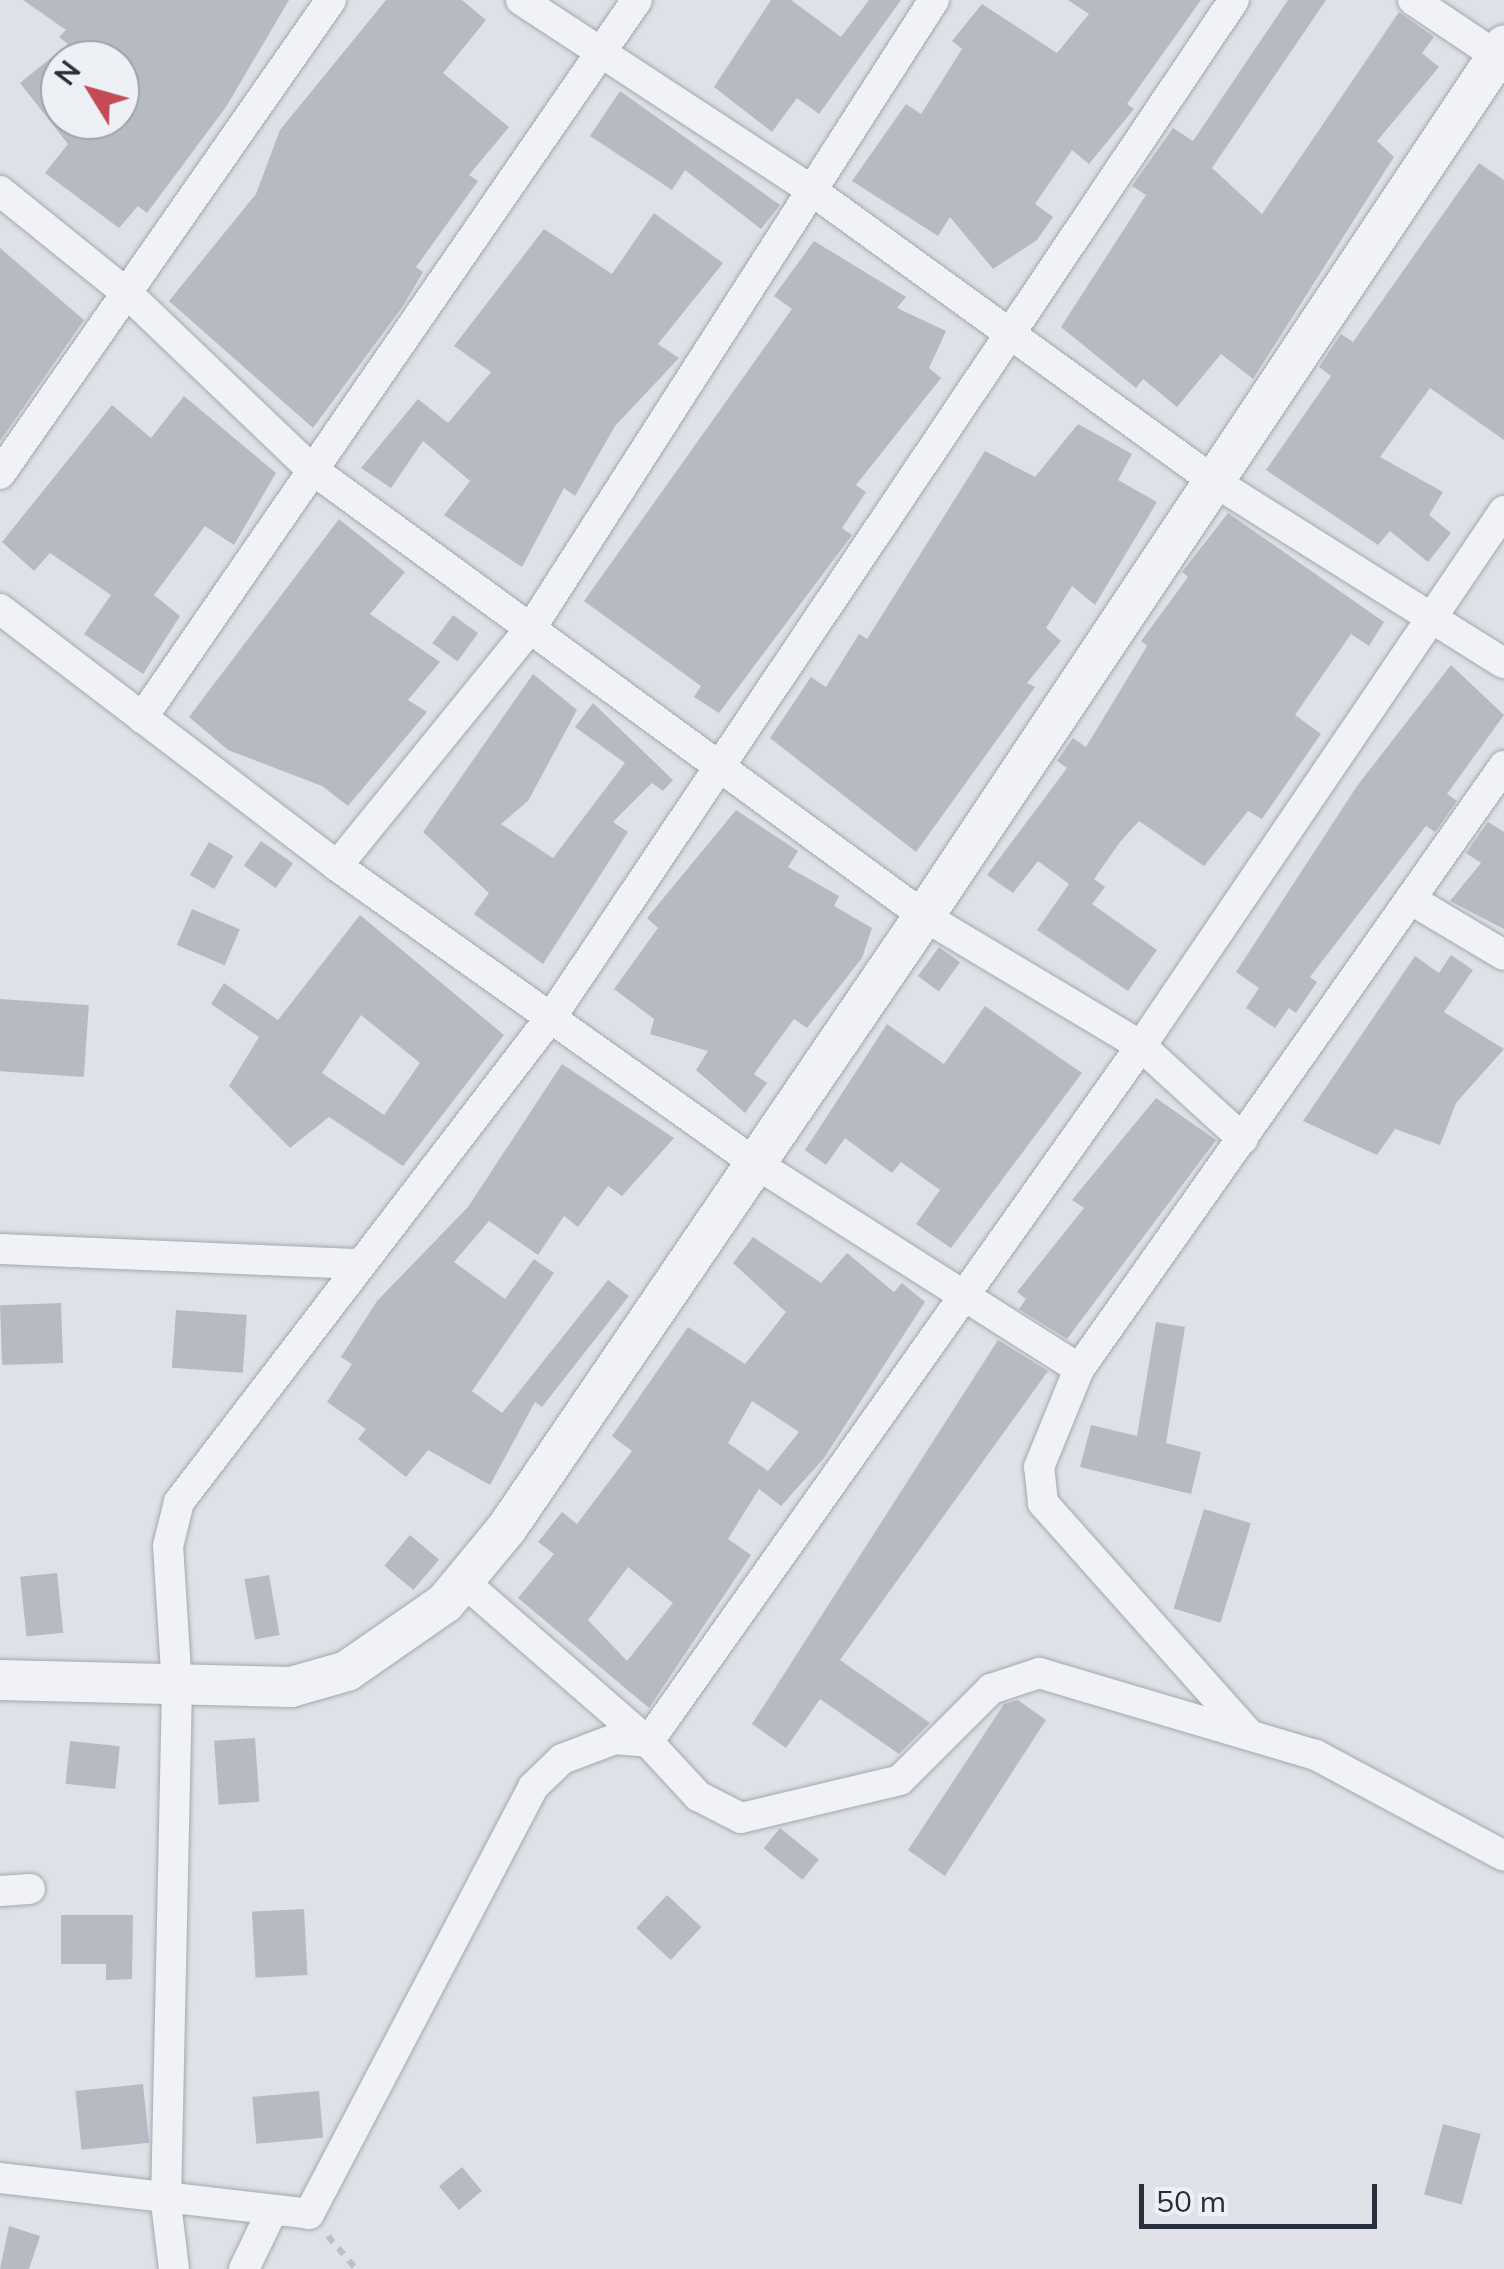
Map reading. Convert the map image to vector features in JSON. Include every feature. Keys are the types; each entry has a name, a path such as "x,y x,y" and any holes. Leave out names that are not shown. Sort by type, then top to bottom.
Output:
{"street":[{"path":"0,474 332,0"},
{"path":"521,0 808,187 1215,482 1504,663"},
{"path":"142,718 310,467 637,0"},
{"path":"337,866 533,625 808,187 934,0"},
{"path":"174,2269 166,2203 176,1688 168,1546 179,1502 554,1012 724,765 1234,0"},
{"path":"0,1680 176,1688 291,1688 347,1671 404,1638 464,1582 924,916 1502,54 1413,0"},
{"path":"0,191 128,295 310,467 533,625 924,916 1141,1046 1243,1139"},
{"path":"648,1742 962,1290 1141,1046 1504,511"},
{"path":"0,609 337,866 554,1012 755,1163 962,1290 1079,1369"},
{"path":"1249,1735 1042,1503 1039,1468 1079,1369 1504,766"},
{"path":"1410,900 1504,954"},
{"path":"0,1250 358,1264"},
{"path":"464,1582 648,1742 698,1796 741,1818 900,1780 991,1689 1039,1673 1328,1760 1504,1856"},
{"path":"0,2178 166,2203 309,2214 533,1787 562,1759 615,1739 648,1742"},
{"path":"244,2269 272,2211"}],"path":[{"path":"309,2214 356,2269"}],"building":[{"path":"23,0 289,0 226,107 147,213 138,206 119,228 45,173 68,144 65,140 140,140 140,40 59,37 66,30"},
{"path":"386,0 462,0 486,20 443,73 509,127 469,175 478,181 416,267 423,272 403,306 313,428 169,301 256,194 280,130"},
{"path":"771,0 791,0 841,37 869,0 901,0 819,114 797,98 772,132 714,87"},
{"path":"1068,0 1201,0 1127,104 1134,109 1089,164 1072,150 1035,204 1053,217 1037,240 993,269 950,217 938,236 852,181 906,104 921,114 962,49 952,41 982,4 1057,53 1089,14"},
{"path":"1288,0 1326,0 1212,168 1262,214 1399,12 1434,37 1422,53 1439,67 1377,141 1394,157 1253,379 1221,354 1177,407 1143,379 1136,388 1061,327 1146,195 1132,186 1173,128 1193,141"},
{"path":"40,67 40,108 20,83"},
{"path":"620,91 780,205 761,229 685,170 672,190 590,136"},
{"path":"1479,163 1504,180 1504,440 1430,388 1380,457 1443,492 1429,515 1451,533 1428,562 1390,531 1378,545 1266,470 1331,376 1319,367 1341,334 1353,342"},
{"path":"654,213 723,263 658,344 679,358 615,426 575,496 564,488 522,567 444,515 470,481 423,441 391,488 361,468 418,399 448,423 491,372 454,346 544,229 612,274"},
{"path":"814,241 906,297 897,308 946,331 929,368 941,378 856,485 866,492 842,528 852,535 719,713 694,697 701,686 584,601 792,309 774,296"},
{"path":"0,248 84,320 0,441"},
{"path":"184,396 276,473 234,545 205,526 154,595 180,616 143,674 84,634 111,595 50,553 34,571 2,542 112,405 151,438"},
{"path":"1078,424 1132,454 1118,480 1157,502 1095,605 1072,586 1046,628 1061,641 1027,683 1035,687 916,852 770,738 811,677 826,687 859,634 867,639 985,451 1035,477"},
{"path":"1228,513 1384,622 1369,646 1351,634 1295,715 1321,734 1262,819 1248,811 1204,866 1139,821 1094,879 1105,887 1092,904 1157,950 1128,991 1037,930 1069,884 1038,861 1013,893 987,875 1067,768 1057,761 1073,738 1086,747 1147,646 1141,641 1188,577 1182,572"},
{"path":"339,519 405,572 370,614 440,662 408,700 427,712 348,806 322,786 228,750 189,717"},
{"path":"453,615 478,633 458,662 432,643"},
{"path":"1451,665 1504,715 1447,794 1457,801 1435,832 1426,826 1310,977 1317,982 1296,1013 1289,1008 1275,1028 1246,1008 1259,988 1236,972 1357,786"},
{"path":"533,674 577,710 528,801 501,824 553,858 625,763 575,727 593,703 673,780 663,791 652,783 613,822 628,832 543,964 474,914 489,893 423,832"},
{"path":"736,810 798,851 788,867 839,896 834,906 872,928 862,958 807,1028 794,1019 754,1074 767,1083 745,1113 696,1070 708,1051 650,1034 654,1019 614,989 658,928 647,918"},
{"path":"1488,822 1504,832 1504,929 1450,901 1481,863 1466,853"},
{"path":"261,841 293,863 276,888 244,866"},
{"path":"209,842 233,856 214,889 190,875"},
{"path":"192,909 240,929 225,965 177,945"},
{"path":"360,915 504,1035 403,1166 329,1117 290,1148 229,1086 259,1037 211,1004 224,983 278,1020","holes":["361,1015 420,1063 384,1115 322,1073"]},
{"path":"939,947 960,962 939,991 918,976"},
{"path":"1451,955 1473,970 1444,1012 1504,1049 1456,1103 1440,1145 1395,1129 1377,1155 1303,1121 1415,956 1439,973"},
{"path":"0,999 89,1005 84,1077 0,1071"},
{"path":"985,1006 1082,1073 951,1248 916,1224 940,1190 901,1162 892,1173 845,1138 826,1165 805,1150 887,1024 944,1064"},
{"path":"562,1064 674,1138 622,1196 608,1186 578,1227 564,1216 538,1255 489,1221 454,1262 505,1299 534,1259 554,1273 472,1391 502,1413 608,1280 629,1296 542,1407 535,1402 490,1485 428,1450 406,1477 358,1439 366,1429 327,1402 352,1364 341,1357 377,1301 468,1207"},
{"path":"1156,1098 1216,1140 1067,1339 1019,1309 1026,1299 1017,1292 1084,1208 1072,1200"},
{"path":"753,1237 821,1283 847,1253 894,1292 902,1283 925,1302 824,1458 781,1506 759,1489 728,1539 751,1555 649,1708 518,1598 554,1554 538,1542 562,1512 577,1524 632,1451 612,1436 688,1327 745,1364 786,1312 733,1263","holes":["752,1401 799,1432 768,1471 728,1443","628,1567 673,1603 627,1661 588,1620"]},
{"path":"61,1303 63,1363 2,1365 0,1305"},
{"path":"176,1310 247,1315 243,1373 172,1368"},
{"path":"1156,1322 1185,1327 1166,1443 1201,1452 1191,1494 1080,1467 1091,1425 1137,1436"},
{"path":"998,1340 1048,1371 840,1660 930,1723 899,1754 820,1699 786,1748 752,1724"},
{"path":"1204,1509 1251,1523 1220,1623 1174,1608"},
{"path":"410,1535 439,1559 413,1590 384,1566"},
{"path":"57,1573 63,1633 26,1637 20,1577"},
{"path":"269,1575 280,1635 255,1639 244,1579"},
{"path":"1018,1700 1046,1720 945,1876 908,1850 1004,1704"},
{"path":"255,1738 259,1802 219,1805 214,1741"},
{"path":"70,1741 120,1746 115,1789 66,1784"},
{"path":"780,1828 819,1859 802,1880 764,1848"},
{"path":"667,1895 701,1927 671,1960 636,1928"},
{"path":"304,1909 307,1975 256,1978 252,1912"},
{"path":"61,1915 133,1915 132,1979 106,1980 106,1964 61,1964"},
{"path":"143,2084 149,2143 82,2150 75,2091"},
{"path":"319,2091 323,2138 256,2144 252,2097"},
{"path":"1443,2124 1481,2134 1462,2205 1424,2195"},
{"path":"462,2167 482,2191 459,2210 439,2186"},
{"path":"9,2226 40,2236 29,2269 0,2269"}]}
